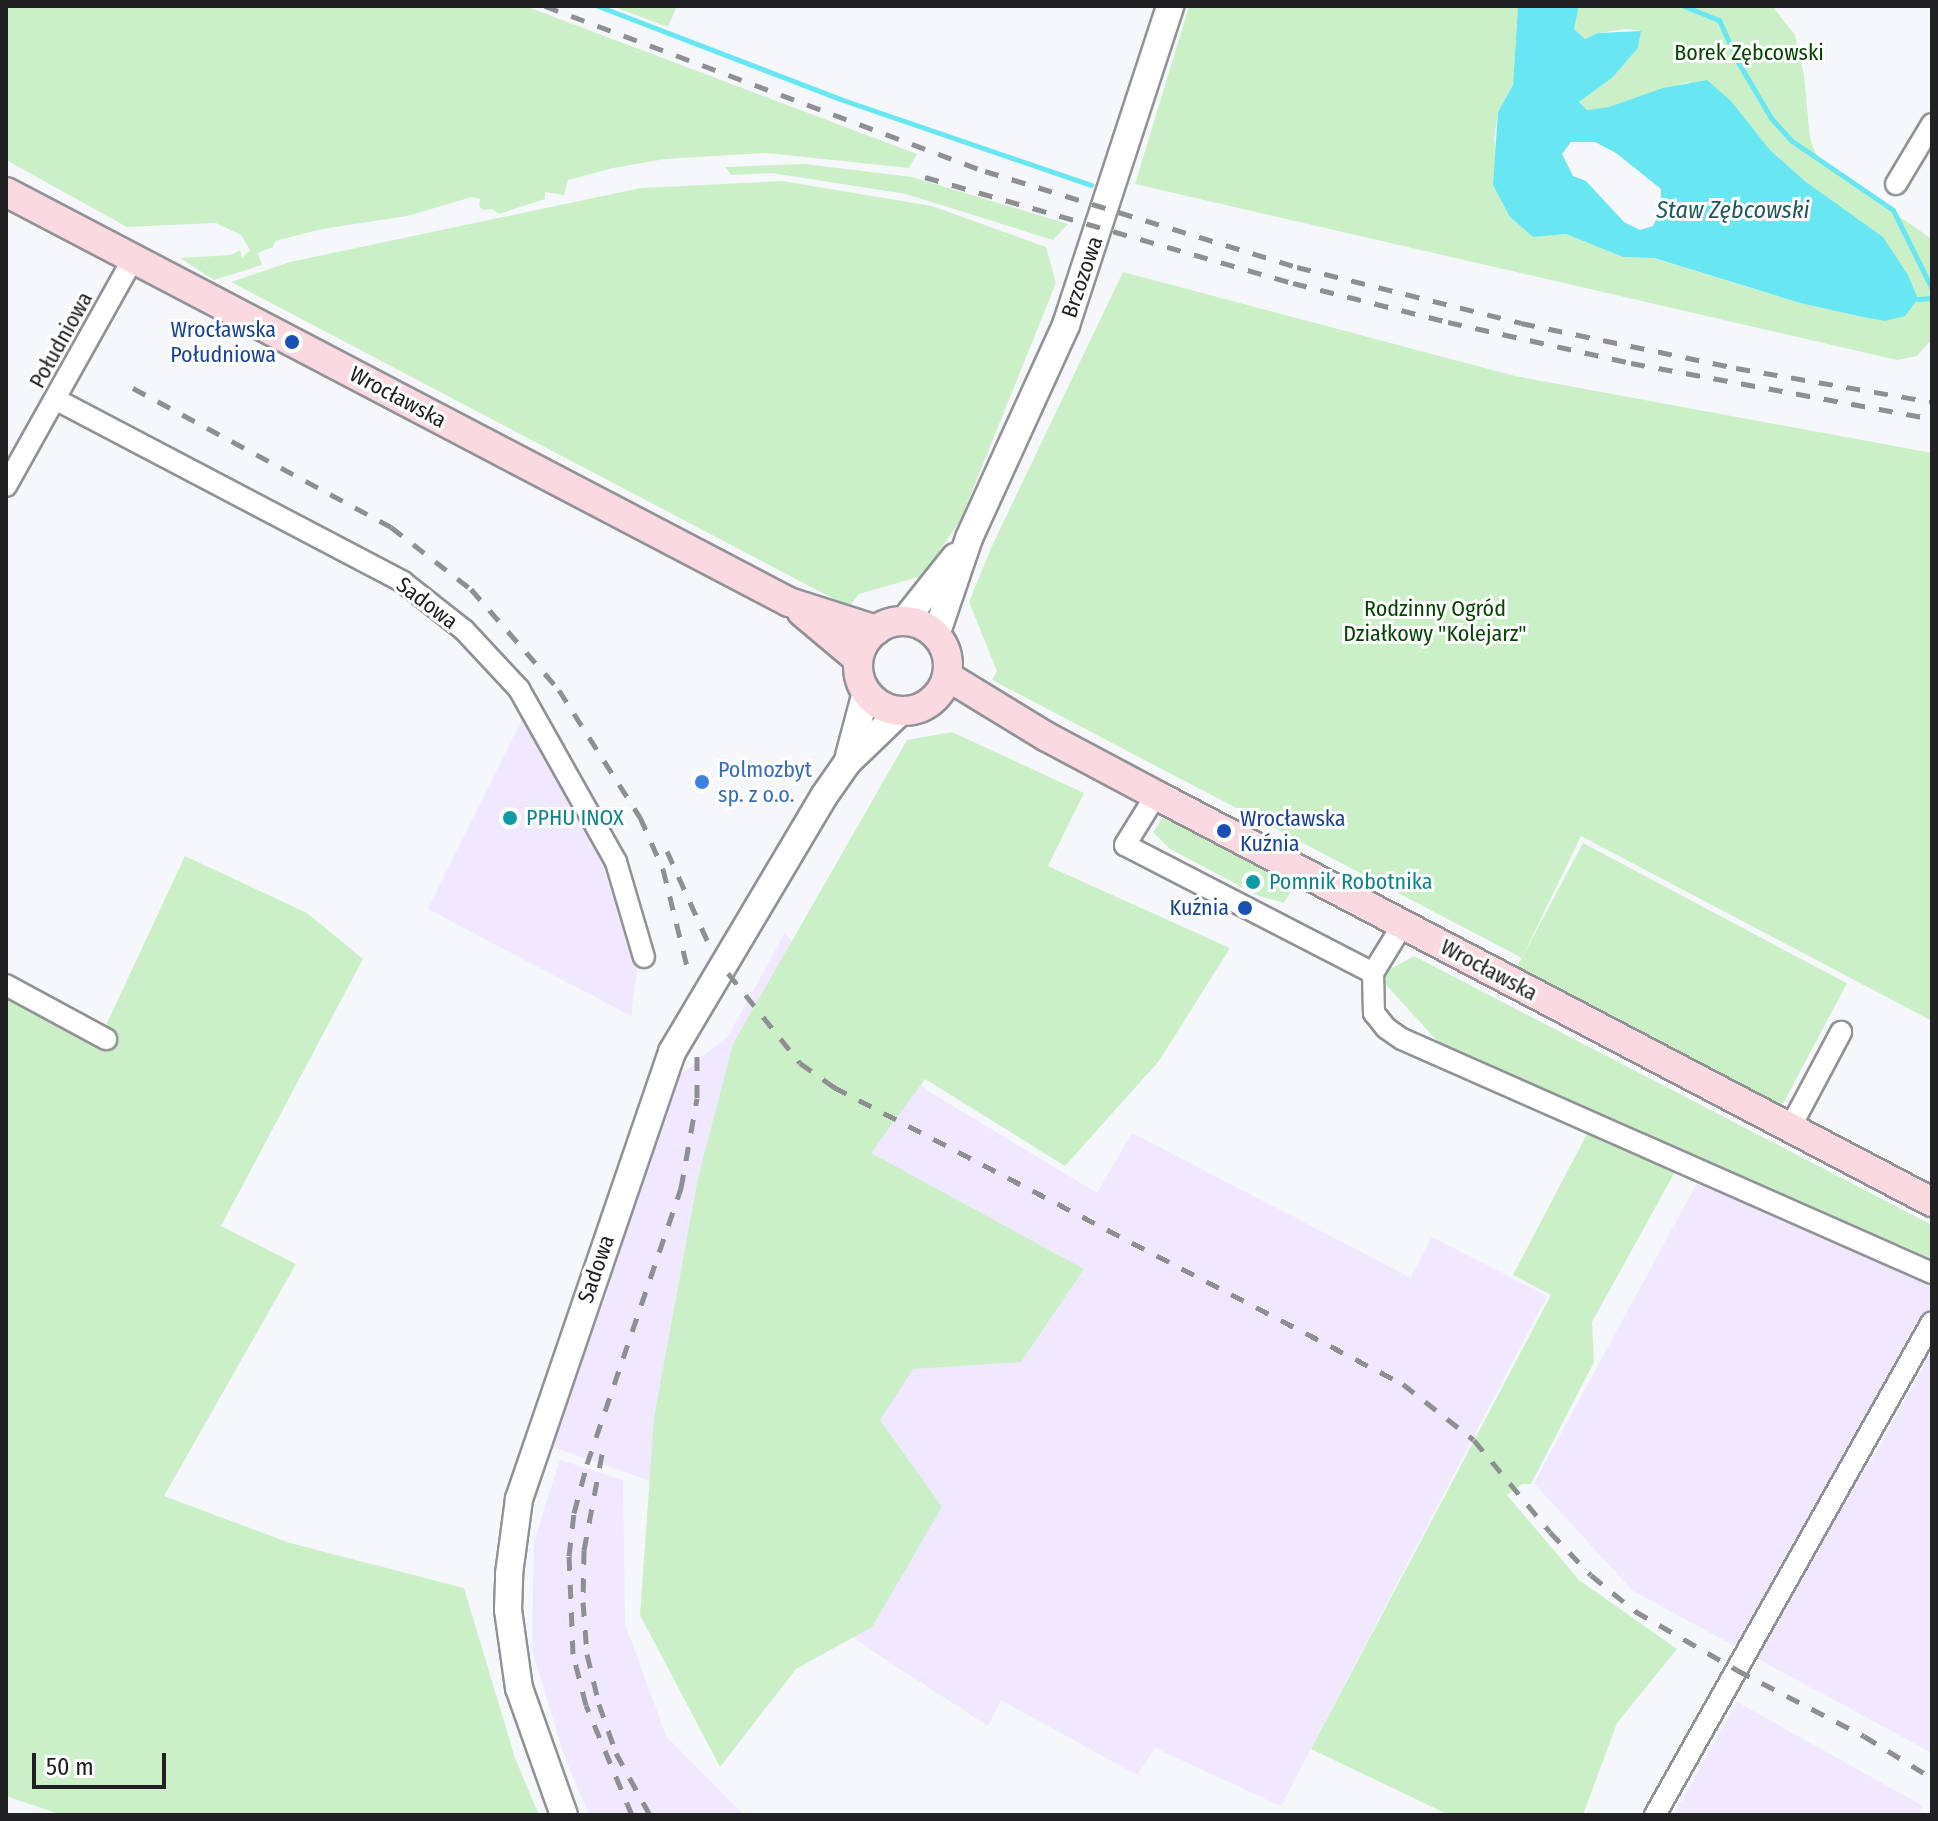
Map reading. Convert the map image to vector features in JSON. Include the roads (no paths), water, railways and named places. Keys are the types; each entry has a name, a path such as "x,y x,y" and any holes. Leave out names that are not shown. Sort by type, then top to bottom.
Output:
{"main road":[{"name":"Wrocławska","path":"6,192 99,241 131,264 176,281 789,602 877,630"},
{"name":"Wrocławska","path":"789,602 858,659"},
{"path":"904,621 926,628 936,635 948,661 940,688 924,706 901,711 887,709 866,692 859,677 858,659 868,638 877,630 904,621"},
{"name":"Wrocławska","path":"940,688 1047,737 1932,1202"}],"street":[{"name":"Brzozowa","path":"936,635 969,538 1066,325 1170,6"},
{"path":"1896,184 1932,124"},
{"name":"Południowa","path":"6,486 131,264"},
{"name":"Sadowa","path":"55,399 403,582 464,630 519,689 616,862 644,957"},
{"name":"Brzozowa","path":"904,621 969,538"},
{"name":"Sadowa","path":"847,763 866,692"},
{"name":"Sadowa","path":"564,1815 519,1688 508,1610 509,1574 519,1499 672,1052 847,763 901,711"},
{"path":"1156,795 1125,845 1373,973"},
{"path":"1403,924 1373,973 1374,1013 1386,1028 1402,1039 1932,1273"},
{"path":"6,985 106,1039"},
{"path":"1790,1128 1841,1032"},
{"path":"1655,1815 1932,1322"}],"water":[{"name":"Staw Zębcowski","path":"1518,6 1579,6 1574,29 1585,39 1598,33 1641,31 1638,48 1612,78 1579,102 1587,110 1609,107 1663,88 1707,80 1732,102 1770,150 1806,182 1883,237 1908,275 1918,299 1905,316 1885,321 1800,303 1654,258 1623,257 1566,234 1533,237 1510,217 1493,185 1498,112 1513,85","holes":["1571,142 1595,142 1616,153 1661,189 1661,209 1653,226 1640,230 1624,222 1586,181 1573,176 1562,154"]}],"waterway":[{"path":"598,6 840,99 1091,185"},
{"path":"1684,6 1719,20 1738,62 1771,118 1792,141 1893,210 1932,289"},
{"path":"1918,299 1932,298"}],"railway":[{"path":"545,6 985,171 1297,267 1521,323 1736,368 1932,402"},
{"path":"925,177 1293,283 1448,322 1631,363 1932,419"},
{"path":"133,388 391,527 471,589 559,690 640,817 663,869 687,966"},
{"path":"667,851 707,940"},
{"path":"728,973 800,1063 834,1087 1403,1384 1474,1440 1550,1532 1591,1575 1635,1611 1737,1670 1864,1736 1932,1778"},
{"path":"632,1815 586,1705 573,1654 569,1556 574,1513 587,1464 681,1188 697,1098 697,1050"},
{"path":"602,1454 584,1550 583,1602 587,1654 599,1704 616,1753 650,1815"}],"place":[{"name":"Wrocławska Południowa","path":"292,342"},
{"name":"Polmozbyt sp. z o.o.","path":"702,782"},
{"name":"PPHU INOX","path":"510,818"},
{"name":"Wrocławska Kuźnia","path":"1224,831"},
{"name":"Pomnik Robotnika","path":"1253,882"},
{"name":"Kuźnia","path":"1245,908"}],"park label":[{"name":"Borek Zębcowski","path":"1749,53"},
{"name":"Rodzinny Ogród Działkowy \"Kolejarz\"","path":"1435,620"}]}
